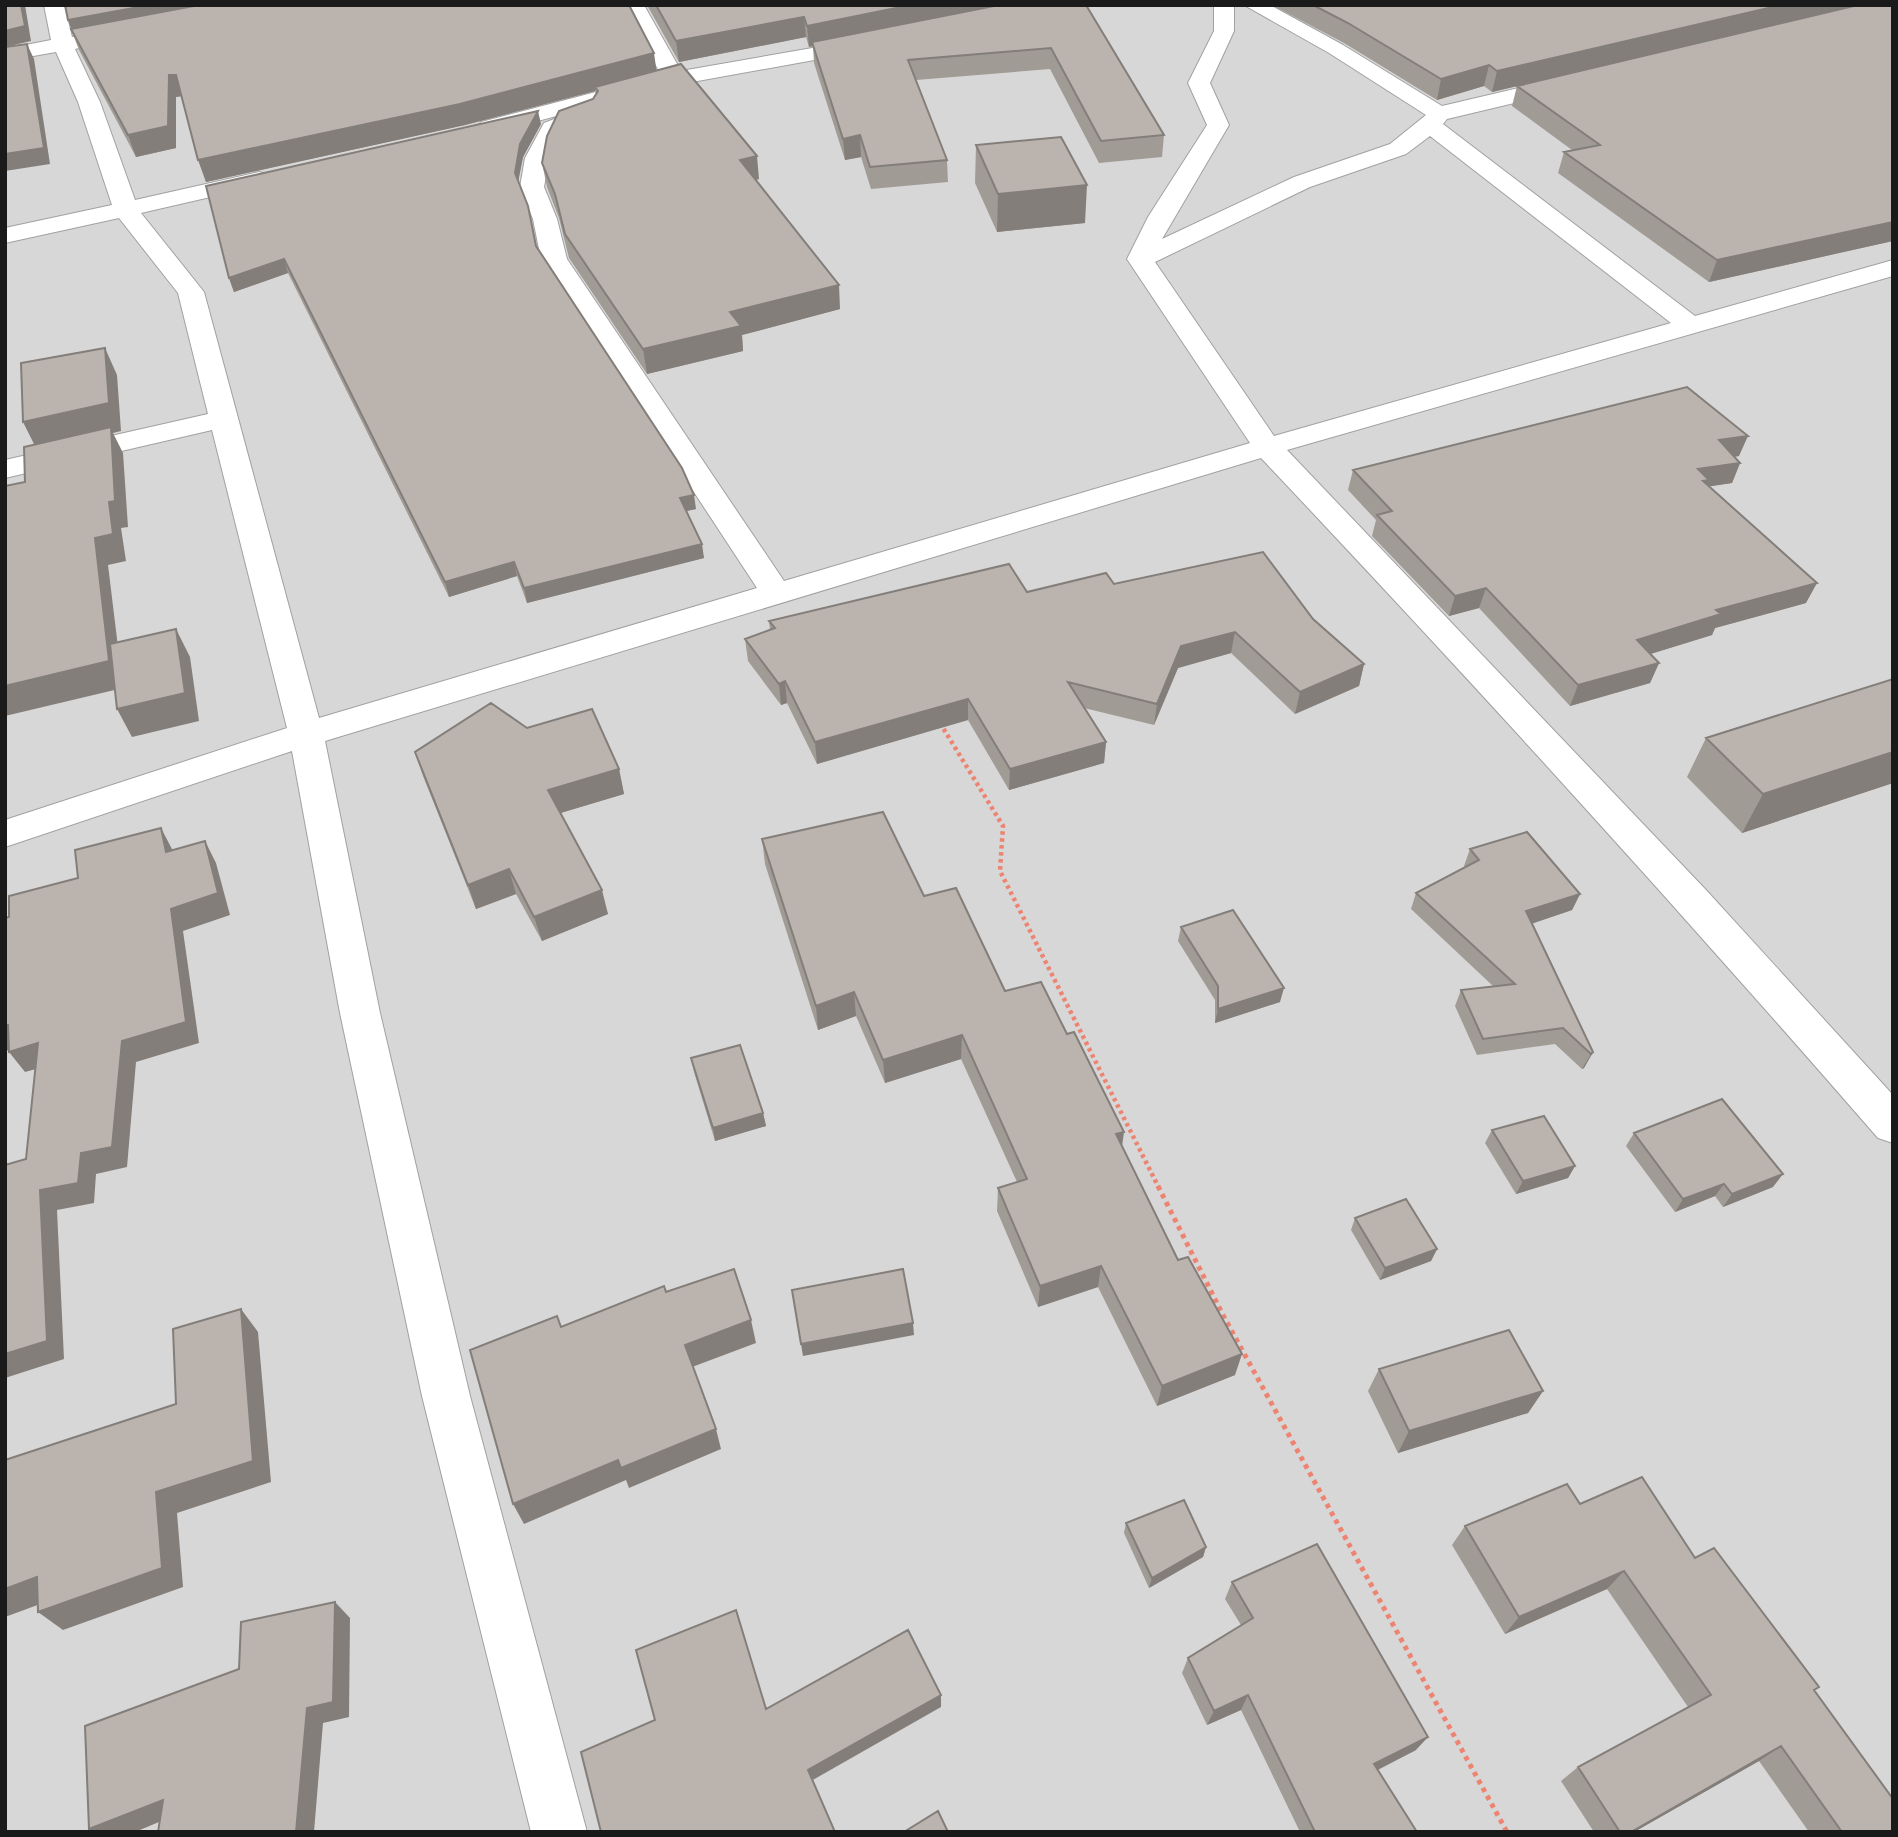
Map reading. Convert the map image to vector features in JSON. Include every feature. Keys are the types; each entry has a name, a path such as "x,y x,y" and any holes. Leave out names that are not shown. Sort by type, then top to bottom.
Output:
{"street":[{"path":"54,5 62,45 89,102 126,210 191,292 222,419 265,566 306,734 360,1013 446,1396 559,1832"},
{"path":"634,5 666,68 676,78"},
{"path":"1140,258 1160,217 1218,125 1199,83 1224,31 1224,5"},
{"path":"1254,5 1336,49 1434,119 1690,325"},
{"path":"5,55 104,37"},
{"path":"473,131 676,78 880,41"},
{"path":"676,78 552,128 537,158 532,187 545,219 554,259 777,594"},
{"path":"1140,258 1302,181 1398,149 1434,119 1586,79"},
{"path":"5,236 287,173"},
{"path":"1140,258 1267,447 1441,628 1675,880 1893,1125"},
{"path":"5,834 306,734 1267,447 1893,268"},
{"path":"5,469 222,419"}],"path":[{"path":"936,716 1003,825 1000,871 1218,1305 1507,1832"}],"shaded area":[{"path":"5,5 1893,5 1893,1832 5,1832"}],"building":[{"path":"5,5 21,5 25,26 5,31"},
{"path":"65,5 150,5 68,20"},
{"path":"199,5 629,5 654,53 460,104 198,160 176,75 169,75 168,126 128,135 71,29"},
{"path":"656,5 911,5 807,26 804,17 676,41"},
{"path":"999,5 1086,5 1164,135 1101,141 1051,48 908,60 947,160 870,167 860,135 843,139 812,42"},
{"path":"1313,5 1781,5 1497,71 1489,65 1441,79"},
{"path":"1858,5 1893,5 1893,222 1717,260 1564,152 1600,145 1517,86"},
{"path":"27,44 44,148 5,154 5,47"},
{"path":"681,64 757,156 740,160 839,285 730,312 741,326 643,349 565,234 555,194 542,163 547,136 559,111 593,99 598,91 595,87"},
{"path":"538,111 520,144 515,173 528,206 536,246 682,468 694,495 680,498 702,544 524,588 514,562 445,582 284,259 229,278 206,186"},
{"path":"1061,137 1087,185 998,194 976,145"},
{"path":"105,348 109,403 23,422 21,363"},
{"path":"1687,387 1748,436 1719,440 1740,463 1698,469 1709,480 1703,481 1817,583 1716,610 1721,614 1637,640 1659,663 1578,685 1486,588 1455,596 1377,515 1392,511 1353,470"},
{"path":"111,427 115,501 109,502 113,534 95,538 109,661 5,686 5,486 25,482 24,447"},
{"path":"1263,552 1313,619 1364,664 1300,692 1235,632 1181,646 1157,704 1068,682 1106,742 1010,769 968,699 815,742 785,681 779,684 745,639 775,628 769,621 1009,564 1027,592 1106,573 1114,584"},
{"path":"176,629 185,693 117,709 110,644"},
{"path":"1893,679 1893,752 1763,794 1706,738"},
{"path":"491,703 527,728 592,709 619,769 548,790 602,890 534,917 509,869 468,885 415,752"},
{"path":"883,812 924,896 956,888 1005,991 1041,982 1067,1034 1074,1032 1124,1132 1116,1134 1178,1260 1188,1257 1242,1354 1162,1386 1101,1266 1040,1286 998,1188 1027,1179 962,1035 883,1060 854,992 816,1006 762,839"},
{"path":"161,828 166,852 205,841 218,893 171,909 186,1022 122,1041 112,1147 81,1153 78,1183 40,1190 47,1341 5,1354 5,1165 26,1159 38,1043 9,1052 8,1025 5,1026 5,918 9,917 9,896 78,878 75,850"},
{"path":"1527,832 1580,894 1526,911 1593,1052 1591,1054 1563,1028 1483,1039 1461,990 1515,984 1416,893 1479,860 1470,849"},
{"path":"1233,910 1284,988 1218,1009 1218,986 1181,927"},
{"path":"740,1045 763,1113 713,1128 691,1058"},
{"path":"1722,1099 1783,1174 1732,1194 1724,1184 1683,1199 1634,1133"},
{"path":"1544,1116 1575,1166 1523,1181 1492,1130"},
{"path":"1406,1199 1437,1249 1385,1268 1355,1218"},
{"path":"734,1269 751,1320 685,1345 716,1429 621,1468 618,1460 513,1504 470,1350 557,1316 561,1327 664,1286 666,1292"},
{"path":"903,1269 913,1323 801,1344 792,1290"},
{"path":"241,1309 253,1461 156,1492 162,1568 38,1612 37,1577 5,1589 5,1460 176,1404 173,1329"},
{"path":"1509,1330 1543,1391 1409,1431 1379,1369"},
{"path":"1642,1477 1695,1558 1714,1548 1819,1687 1814,1690 1893,1799 1893,1832 1842,1832 1781,1746 1631,1832 1620,1832 1578,1767 1711,1695 1624,1571 1519,1617 1465,1526 1567,1484 1580,1504"},
{"path":"1184,1500 1206,1547 1152,1578 1126,1523"},
{"path":"1317,1544 1428,1737 1374,1764 1417,1832 1315,1832 1248,1695 1214,1711 1188,1658 1253,1618 1232,1582"},
{"path":"335,1602 333,1702 307,1708 296,1832 158,1832 163,1800 89,1829 85,1726 239,1669 241,1622"},
{"path":"736,1610 766,1709 908,1630 941,1695 808,1770 835,1832 601,1832 581,1752 655,1720 636,1650"},
{"path":"938,1811 948,1832 904,1832"}]}
